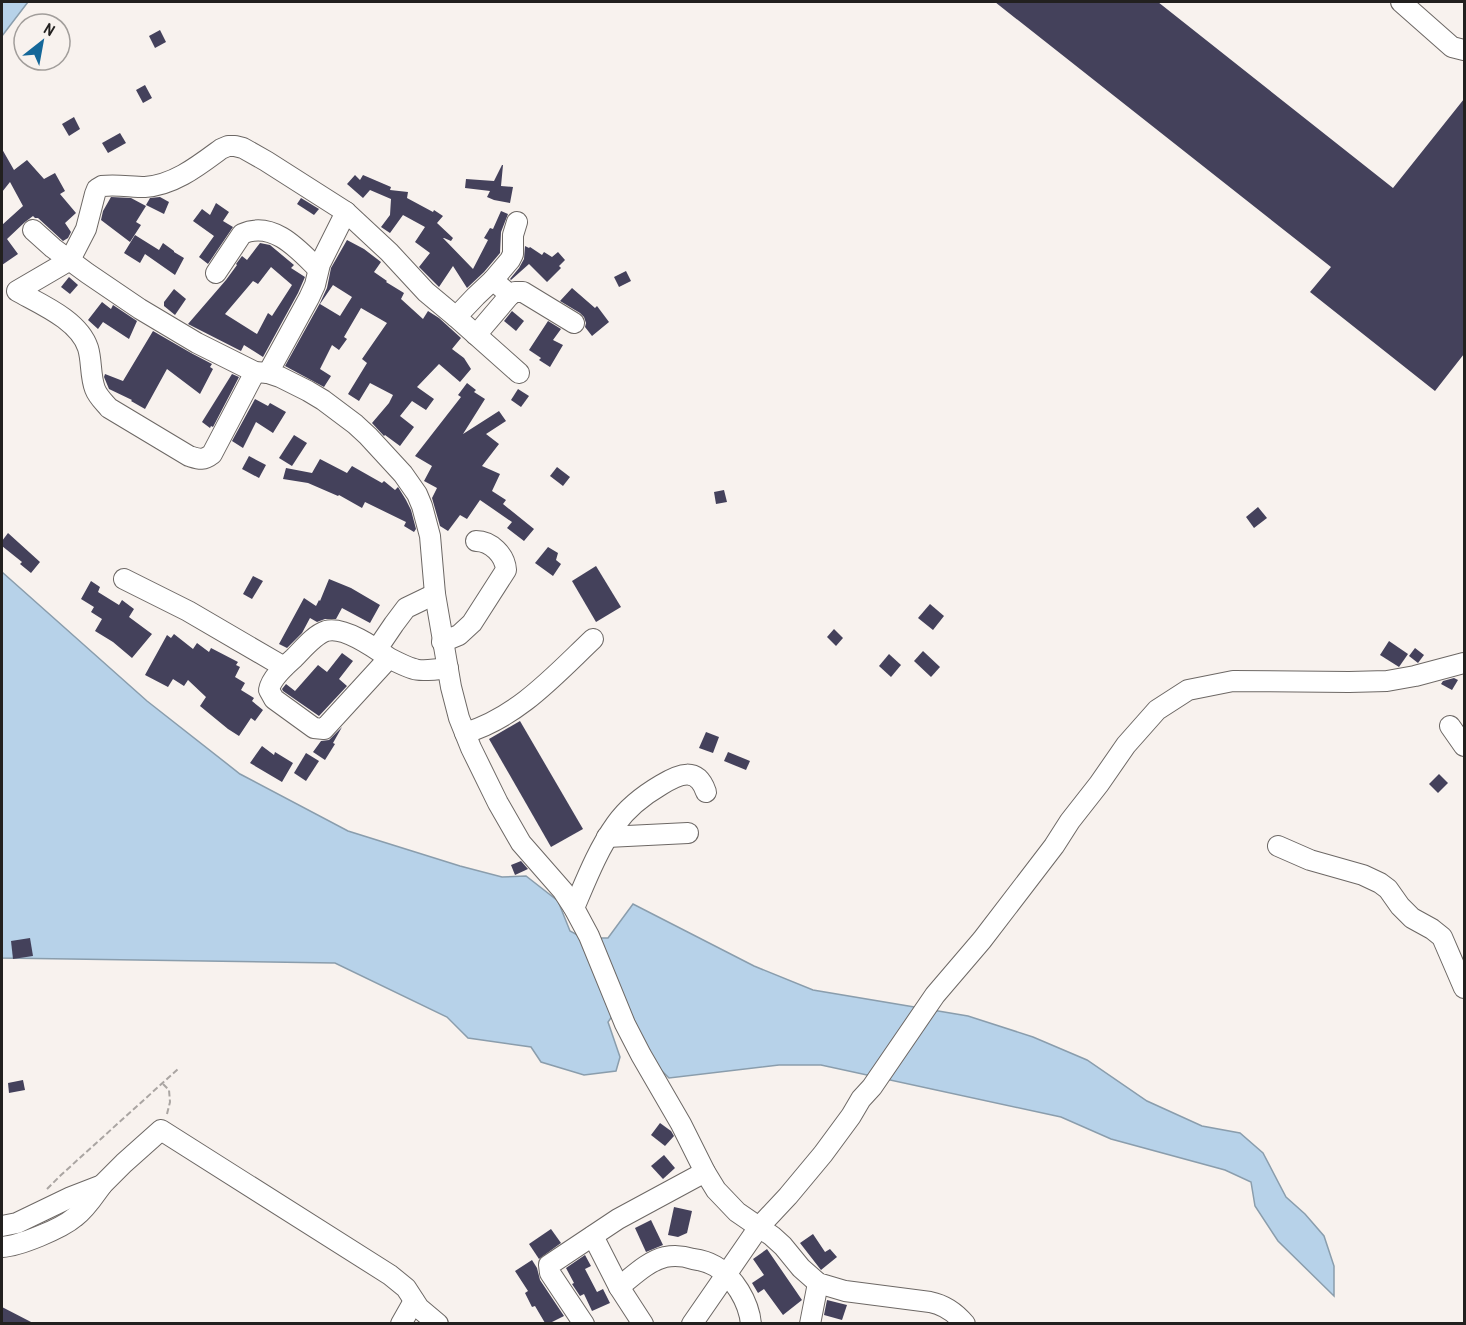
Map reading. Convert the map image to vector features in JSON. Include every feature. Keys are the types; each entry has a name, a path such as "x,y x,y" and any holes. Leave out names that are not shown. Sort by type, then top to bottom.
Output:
{"street":[{"path":"1401,2 1452,47 1464,50"},
{"path":"6,289 70,260 86,229 95,194 102,186 147,187 164,183 179,177 221,149 236,146 250,152 346,212 389,252 426,292 519,373"},
{"path":"6,289 50,309 66,320 84,339 89,349 95,390 109,408 189,456 206,459 212,454 309,298 315,285 318,269 346,212"},
{"path":"456,317 503,269 513,254 513,234 517,222"},
{"path":"33,230 52,248 110,289 178,332 261,373 280,377 308,391 338,411 368,436 410,483 422,506 430,536 442,642 459,718 465,733 487,782 521,843 563,891 574,908 589,936 625,1024 716,1190 737,1212 783,1246 801,1268 818,1283 845,1291 940,1304 959,1316 965,1323"},
{"path":"216,273 242,234 249,231 276,235 290,242 318,269"},
{"path":"493,280 510,295"},
{"path":"476,335 515,292 523,292 574,323"},
{"path":"476,296 495,313"},
{"path":"442,642 459,635 472,623 504,576 506,570 503,559 492,546 476,542"},
{"path":"124,579 198,617 284,667"},
{"path":"435,594 406,608 394,624 383,653 324,729 314,728 274,699 269,690 269,686 284,667 317,636 334,630 342,632 383,653 416,670 448,668"},
{"path":"465,733 488,725 512,711 545,686 593,639"},
{"path":"692,1323 759,1227 823,1154 935,995 982,940 1054,846 1126,745 1157,710 1188,690 1233,681 1387,681 1464,663"},
{"path":"1450,726 1464,746"},
{"path":"574,908 607,837 625,812 637,801 674,777 685,774 700,780 706,792"},
{"path":"607,837 688,833"},
{"path":"1278,846 1316,862 1372,878 1388,889 1412,918 1442,937 1464,988"},
{"path":"102,1185 5,1225 11,1245 40,1236 74,1218 123,1163 161,1130 390,1275 406,1288 425,1314 438,1323"},
{"path":"584,1323 550,1273 549,1265 634,1210 705,1172"},
{"path":"593,1236 618,1287 643,1323"},
{"path":"618,1287 650,1263 667,1256 706,1262 716,1266 735,1284 742,1295 751,1323"},
{"path":"810,1323 818,1283"},
{"path":"401,1323 414,1301"}],"path":[{"path":"44,1193 178,1069"},
{"path":"161,1130 170,1102 169,1090 163,1084"}],"water":[{"path":"2,2 28,2 20,12 12,12 12,23 2,36"},
{"path":"2,572 147,701 240,774 348,831 502,877 526,876 558,901 570,931 583,938 608,938 633,904 754,966 813,990 968,1016 1033,1037 1087,1060 1147,1101 1202,1126 1240,1133 1263,1153 1286,1197 1324,1236 1334,1266 1334,1296 1278,1241 1255,1206 1251,1182 1225,1170 1111,1139 1061,1117 821,1065 779,1065 669,1078 613,1015 608,1022 620,1057 616,1071 584,1075 541,1062 531,1047 468,1038 447,1017 335,963 2,958"}],"building":[{"path":"995,2 1158,2 1393,188 1464,99 1464,354 1435,391 1310,292 1331,267"},
{"path":"160,30 166,42 155,48 149,36"},
{"path":"145,85 152,98 143,103 136,90"},
{"path":"74,117 80,129 69,136 62,124"},
{"path":"120,133 126,143 108,153 102,143"},
{"path":"2,149 14,170 27,160 44,179 55,173 65,191 60,194 76,213 65,223 71,232 63,241 33,216 7,239 18,254 2,265 2,225 23,206 10,182 2,192"},
{"path":"502,165 501,186 513,187 510,203 487,197 490,191 465,188 466,179 494,181"},
{"path":"355,175 360,180 363,175 391,187 390,190 408,192 407,198 443,216 437,223 453,238 451,241 443,238 473,269 488,240 484,238 490,228 493,229 501,211 508,214 501,232 500,253 467,288 453,266 439,287 419,267 430,253 415,242 425,227 403,215 390,233 381,227 390,215 391,199 370,190 363,198 347,184"},
{"path":"111,197 131,198 146,206 136,222 141,225 130,242 101,220"},
{"path":"160,197 169,202 164,214 146,205 150,198"},
{"path":"301,198 319,209 314,215 297,204"},
{"path":"216,203 229,212 223,221 233,227 208,264 199,257 214,236 193,221 202,209 210,215"},
{"path":"135,235 159,250 163,243 184,258 175,275 145,254 140,263 124,253"},
{"path":"347,240 364,249 381,262 374,272 404,293 401,299 423,319 428,311 439,318 461,338 452,349 464,358 471,369 460,382 439,364 417,387 434,399 426,410 412,401 400,416 414,427 400,446 384,436 372,423 393,395 370,383 359,401 348,394 367,363 362,359 387,323 361,308 344,337 347,339 339,350 332,345 320,369 331,376 324,387 285,366 320,303 327,288 331,268","holes":["333,285 352,297 340,316 320,304"]},
{"path":"260,243 270,245 294,265 291,268 305,277 263,357 244,345 241,351 188,324 226,280 242,256 247,260","holes":["271,267 292,285 272,316 268,313 257,334 225,314 253,281 258,284"]},
{"path":"525,246 542,255 544,252 552,257 558,252 565,260 559,266 561,268 547,282 529,264 511,280 524,259"},
{"path":"626,271 631,281 619,287 614,277"},
{"path":"69,277 78,285 70,294 61,287"},
{"path":"572,288 595,308 597,306 609,322 592,336 585,327 584,317 560,301"},
{"path":"174,289 186,299 175,315 164,306 164,302"},
{"path":"102,302 111,309 113,305 137,321 129,339 103,322 98,329 88,320"},
{"path":"512,311 524,321 516,331 504,321"},
{"path":"548,321 561,329 553,340 563,345 550,367 529,350"},
{"path":"153,331 212,364 210,367 213,369 200,394 167,369 145,409 109,389 105,374 123,381"},
{"path":"232,374 239,377 213,427 210,428 202,422"},
{"path":"467,383 476,390 474,392 485,399 463,434 499,411 506,421 486,434 499,444 482,466 500,474 492,491 506,500 503,504 534,529 524,541 507,528 512,522 480,500 467,519 460,515 448,531 440,526 432,498 437,488 424,481 432,466 415,456 461,397 458,395"},
{"path":"518,389 529,396 521,407 511,400"},
{"path":"255,399 268,406 270,403 286,412 273,433 256,422 243,448 232,441"},
{"path":"294,435 307,443 292,466 279,458"},
{"path":"249,456 266,465 259,478 242,469"},
{"path":"320,459 347,473 352,466 382,483 384,481 395,490 398,487 411,510 416,529 414,532 404,526 406,522 365,502 362,508 339,495 308,483 283,479 286,468 312,473"},
{"path":"557,467 570,477 563,486 550,476"},
{"path":"724,490 727,502 716,504 714,492"},
{"path":"1258,507 1267,518 1254,528 1246,517"},
{"path":"8,533 40,562 31,573 20,564 22,562 2,546 2,541"},
{"path":"548,547 558,553 556,560 561,564 553,576 535,563"},
{"path":"596,566 621,607 596,622 572,581"},
{"path":"253,576 263,581 252,599 243,594"},
{"path":"329,579 351,588 380,605 370,623 342,608 336,619 317,622 310,618 302,633 287,648 279,644 304,598 316,606"},
{"path":"91,581 100,587 98,592 119,605 122,600 134,609 129,617 152,634 132,658 95,631 102,619 91,612 94,607 81,599"},
{"path":"930,604 944,616 933,630 918,618"},
{"path":"834,629 843,638 836,646 827,637"},
{"path":"174,634 193,649 197,643 209,652 211,648 238,662 236,665 240,667 235,677 245,683 241,690 254,698 252,701 263,710 255,721 251,718 239,736 200,706 206,697 188,680 184,686 173,679 168,687 145,675 167,635 171,638"},
{"path":"1389,641 1408,654 1399,667 1380,655"},
{"path":"1415,648 1424,655 1418,663 1409,656"},
{"path":"923,651 940,667 931,677 914,661"},
{"path":"342,653 353,661 339,679 347,686 319,716 283,691 286,684 295,691 318,665 327,672"},
{"path":"889,654 901,665 891,677 879,666"},
{"path":"1454,678 1458,680 1452,690 1441,684 1443,681"},
{"path":"520,721 583,829 551,847 489,739"},
{"path":"342,727 325,760 313,752 321,741 329,740"},
{"path":"706,732 719,737 713,753 699,748"},
{"path":"262,746 274,755 275,752 293,763 282,782 250,763"},
{"path":"728,752 750,761 746,770 724,761"},
{"path":"306,753 319,761 306,781 294,773"},
{"path":"1439,774 1448,783 1438,793 1429,784"},
{"path":"521,861 528,869 515,875 511,865"},
{"path":"30,938 33,956 13,959 11,941"},
{"path":"23,1080 25,1090 9,1093 8,1083"},
{"path":"660,1123 674,1136 665,1146 651,1135"},
{"path":"664,1155 675,1168 663,1179 651,1166"},
{"path":"674,1207 692,1211 687,1233 678,1237 668,1235"},
{"path":"651,1220 663,1245 646,1252 635,1228"},
{"path":"551,1229 561,1243 539,1259 529,1244"},
{"path":"813,1234 825,1252 830,1249 837,1257 821,1270 800,1243"},
{"path":"767,1249 802,1300 783,1315 764,1289 758,1293 752,1283 764,1275 753,1259"},
{"path":"585,1255 591,1266 585,1269 597,1292 603,1289 610,1303 592,1311 584,1294 580,1296 572,1284 574,1283 566,1268"},
{"path":"532,1260 540,1280 564,1316 550,1323 545,1323 535,1306 532,1307 525,1293 528,1291 515,1271"},
{"path":"827,1300 847,1305 842,1320 824,1315"},
{"path":"2,1307 33,1323 2,1323"}]}
